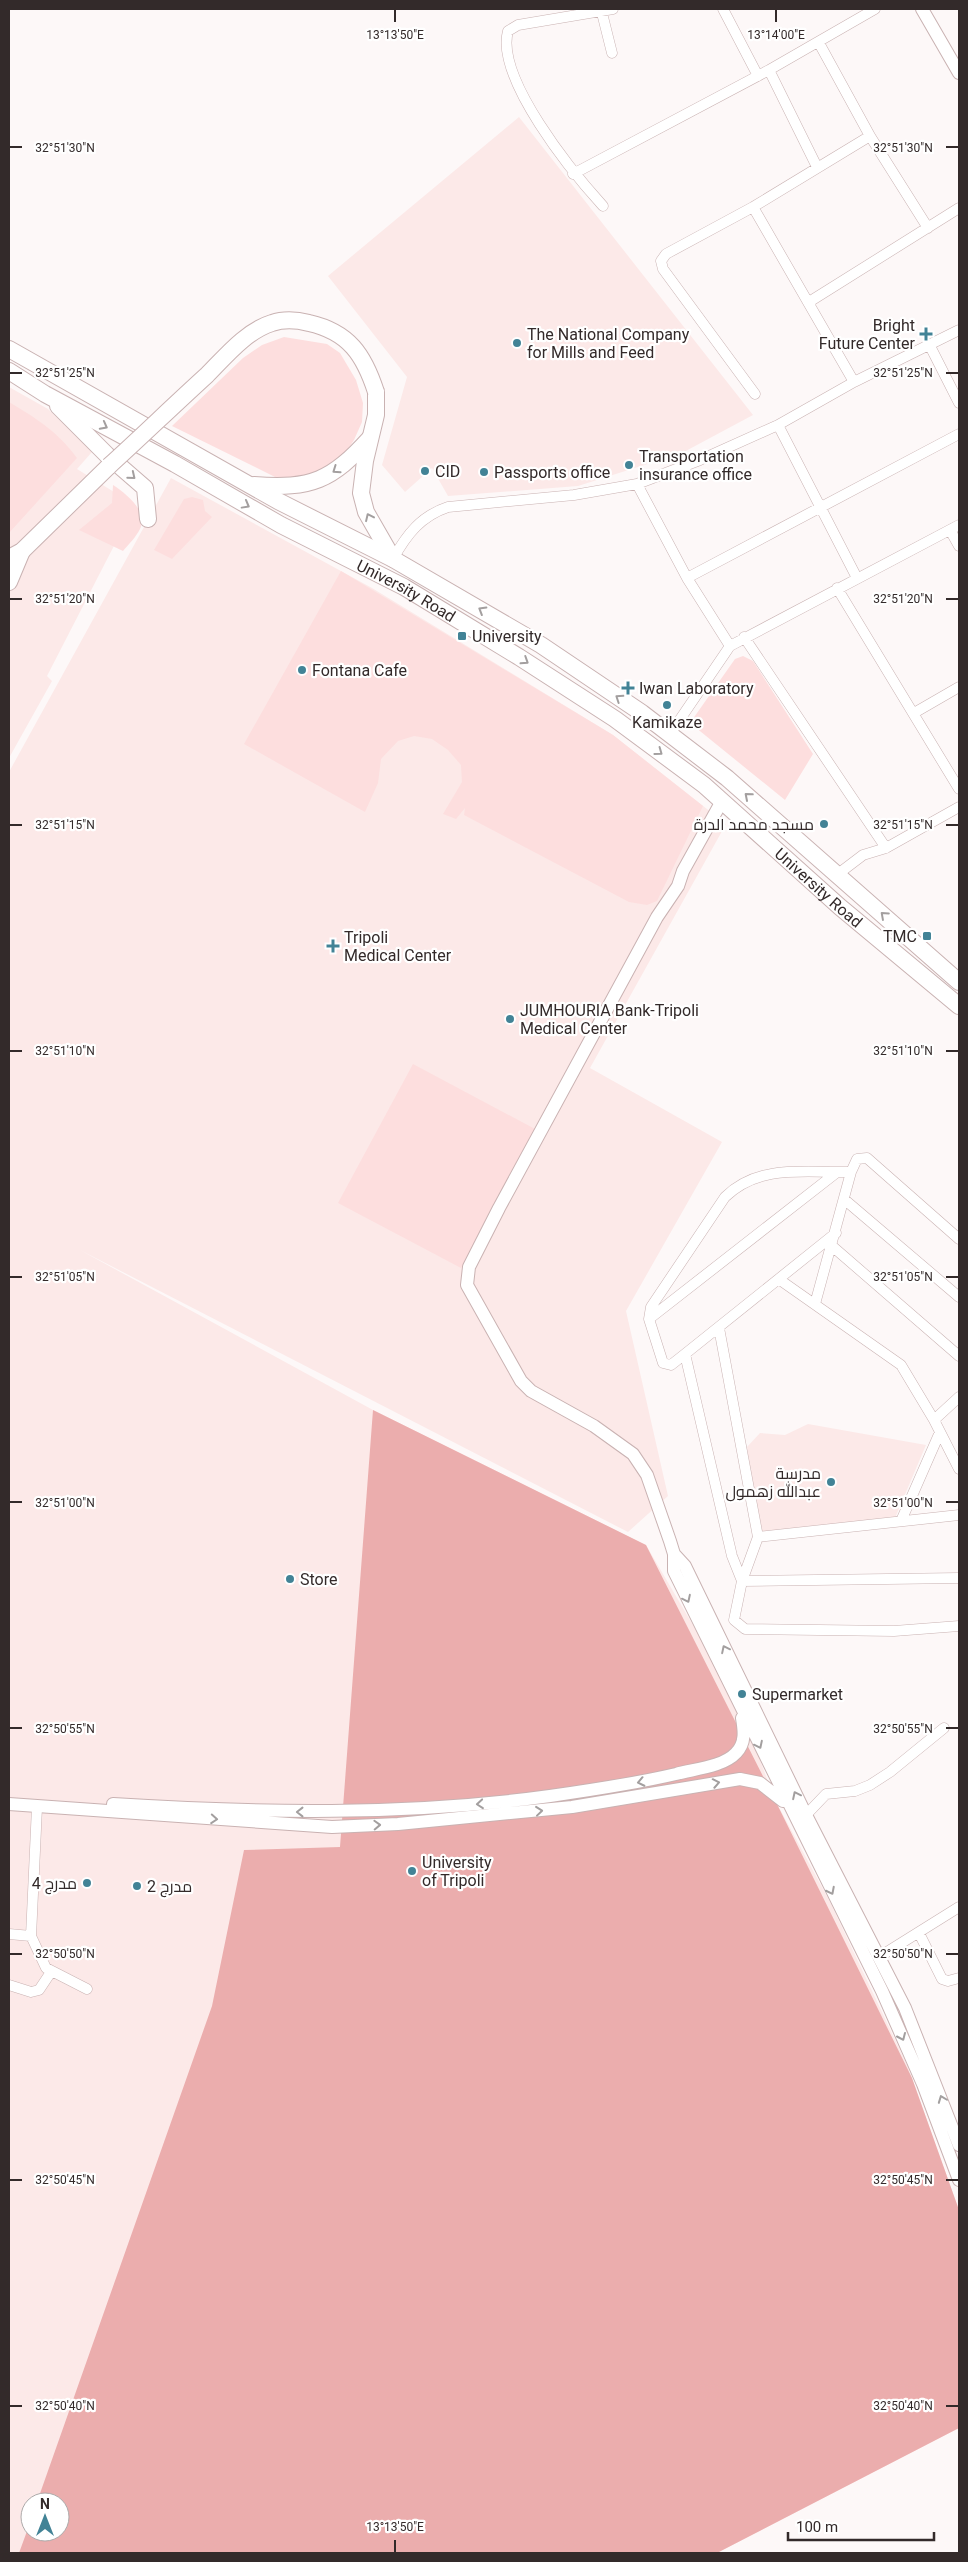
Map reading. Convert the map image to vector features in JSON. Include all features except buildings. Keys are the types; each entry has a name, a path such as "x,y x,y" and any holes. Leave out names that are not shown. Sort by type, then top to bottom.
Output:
{"highway":[{"path":"9,582 15,555 109,466 244,340 271,323 288,320 326,327 346,339 363,359 376,392 376,415 364,468 361,493 366,512 393,559"},
{"name":"University Road","path":"9,349 250,485 393,559 540,645 670,734 727,778 959,982"},
{"name":"University Road","path":"9,371 45,394 175,464 281,525 404,587 519,657 615,719 704,785 840,907 959,1006"},
{"path":"45,394 107,455 145,488 148,518"},
{"path":"250,485 296,486 320,480 342,466 372,436"}],"street":[{"path":"603,206 574,174 527,105 513,72 505,41 508,31 518,25 613,9"},
{"path":"723,9 758,76"},
{"path":"574,174 770,70 875,9"},
{"path":"922,9 959,74"},
{"path":"601,10 612,53"},
{"path":"819,43 870,136 928,228"},
{"path":"770,70 817,167"},
{"path":"756,394 663,269 661,261 666,254 753,207 870,136"},
{"path":"753,207 854,382"},
{"path":"809,302 959,208"},
{"path":"393,559 420,521 434,512 448,508 574,495 637,484 700,460 778,424 854,382 959,330"},
{"path":"930,346 959,403"},
{"path":"778,424 857,578"},
{"path":"687,578 959,434"},
{"path":"637,484 687,578 730,646"},
{"path":"670,734 730,646 955,527 959,546"},
{"path":"837,588 959,789"},
{"path":"744,637 886,848"},
{"path":"914,713 959,687"},
{"path":"722,801 683,871 670,889 662,908 499,1208 469,1267 466,1279 469,1290 521,1381 531,1391 594,1426 633,1454 647,1475 674,1554 674,1572 882,1991 956,2164 959,2180"},
{"path":"838,874 863,855 886,848 959,807"},
{"path":"815,1304 845,1200 851,1172 857,1159 866,1158 959,1239"},
{"path":"836,1233 780,1280 671,1365 663,1362 649,1319 651,1307 725,1197 736,1186 770,1173 851,1172"},
{"path":"649,1319 836,1173"},
{"path":"845,1200 959,1298"},
{"path":"832,1246 959,1356"},
{"path":"780,1280 901,1365 934,1420 959,1469"},
{"path":"719,1328 758,1537 742,1581 734,1620 745,1629 894,1631 959,1626"},
{"path":"685,1354 732,1556 742,1581"},
{"path":"934,1420 959,1397"},
{"path":"901,1521 940,1432"},
{"path":"758,1537 959,1515"},
{"path":"674,1554 685,1566 806,1815 879,1957 921,2044 959,2145"},
{"path":"742,1581 959,1578"},
{"path":"9,1796 159,1806 332,1812 394,1810 517,1801 616,1787 725,1761 735,1755 741,1748 744,1729 738,1703"},
{"path":"806,1815 826,1794 855,1791 870,1785 890,1772 944,1728"},
{"path":"693,1769 697,1786"},
{"path":"664,1777 666,1790"},
{"path":"9,1804 332,1827 500,1815 572,1807 730,1780 750,1780 772,1790 788,1805"},
{"path":"37,1807 31,1936 46,1968 87,1989"},
{"path":"332,1812 332,1827"},
{"path":"879,1957 959,1907"},
{"path":"918,1932 942,1979 948,1981 959,1978"},
{"path":"9,1934 31,1936"},
{"path":"9,1985 31,1992 39,1990 51,1972"}],"shaded area":[{"path":"519,117 753,415 682,453 578,486 448,496 432,468 405,492 382,465 407,377 328,276"},
{"path":"284,337 327,344 340,353 356,380 363,403 362,422 354,440 341,460 298,481 275,477 172,426 243,358 262,345"},
{"path":"9,387 48,409 92,452 77,469 135,505 47,676 52,681 9,758"},
{"path":"9,402 46,426 77,458 9,533"},
{"name":"University of Tripoli","path":"171,478 372,588 613,735 726,824 590,1068 722,1142 626,1311 668,1496 628,1532 80,1250 373,1410 646,1545 738,1702 775,1800 830,1902 908,2067 959,2210 959,2428 717,2553 9,2553 9,772"},
{"path":"113,485 124,493 139,509 142,522 140,529 123,551 79,530 112,503"},
{"path":"192,497 203,500 205,511 212,517 172,559 154,550 184,499"},
{"path":"341,571 613,735 703,806 657,901 647,905 629,902 464,815 465,808 456,819 443,814 462,782 461,765 448,750 432,739 414,736 398,741 381,759 378,783 365,812 244,744"},
{"path":"743,656 753,661 813,754 785,800 690,723 735,659"},
{"path":"413,1064 535,1129 461,1268 338,1203"},
{"name":"University of Tripoli","path":"373,1410 646,1545 775,1800 912,2078 959,2210 959,2428 717,2553 19,2553 23,2542 70,2542 70,2492 41,2492 212,2006 244,1850 340,1847"},
{"name":"مدرسة عبدالله زهمول","path":"808,1424 926,1445 895,1518 759,1534 747,1447 760,1433 785,1435"}],"place":[{"name":"Bright Future Center","path":"926,334"},
{"name":"The National Company for Mills and Feed","path":"517,343"},
{"name":"Transportation insurance office","path":"629,465"},
{"name":"CID","path":"425,471"},
{"name":"Passports office","path":"484,472"},
{"name":"University","path":"462,636"},
{"name":"Fontana Cafe","path":"302,670"},
{"name":"Iwan Laboratory","path":"628,688"},
{"name":"Kamikaze","path":"667,705"},
{"name":"مسجد محمد الدرة","path":"824,824"},
{"name":"TMC","path":"927,936"},
{"name":"Tripoli Medical Center","path":"333,946"},
{"name":"JUMHOURIA Bank-Tripoli Medical Center","path":"510,1019"},
{"name":"مدرسة عبدالله زهمول","path":"831,1482"},
{"name":"Store","path":"290,1579"},
{"name":"Supermarket","path":"742,1694"},
{"name":"University of Tripoli","path":"412,1871"},
{"name":"مدرج 4","path":"87,1883"},
{"name":"مدرج 2","path":"137,1886"}]}
